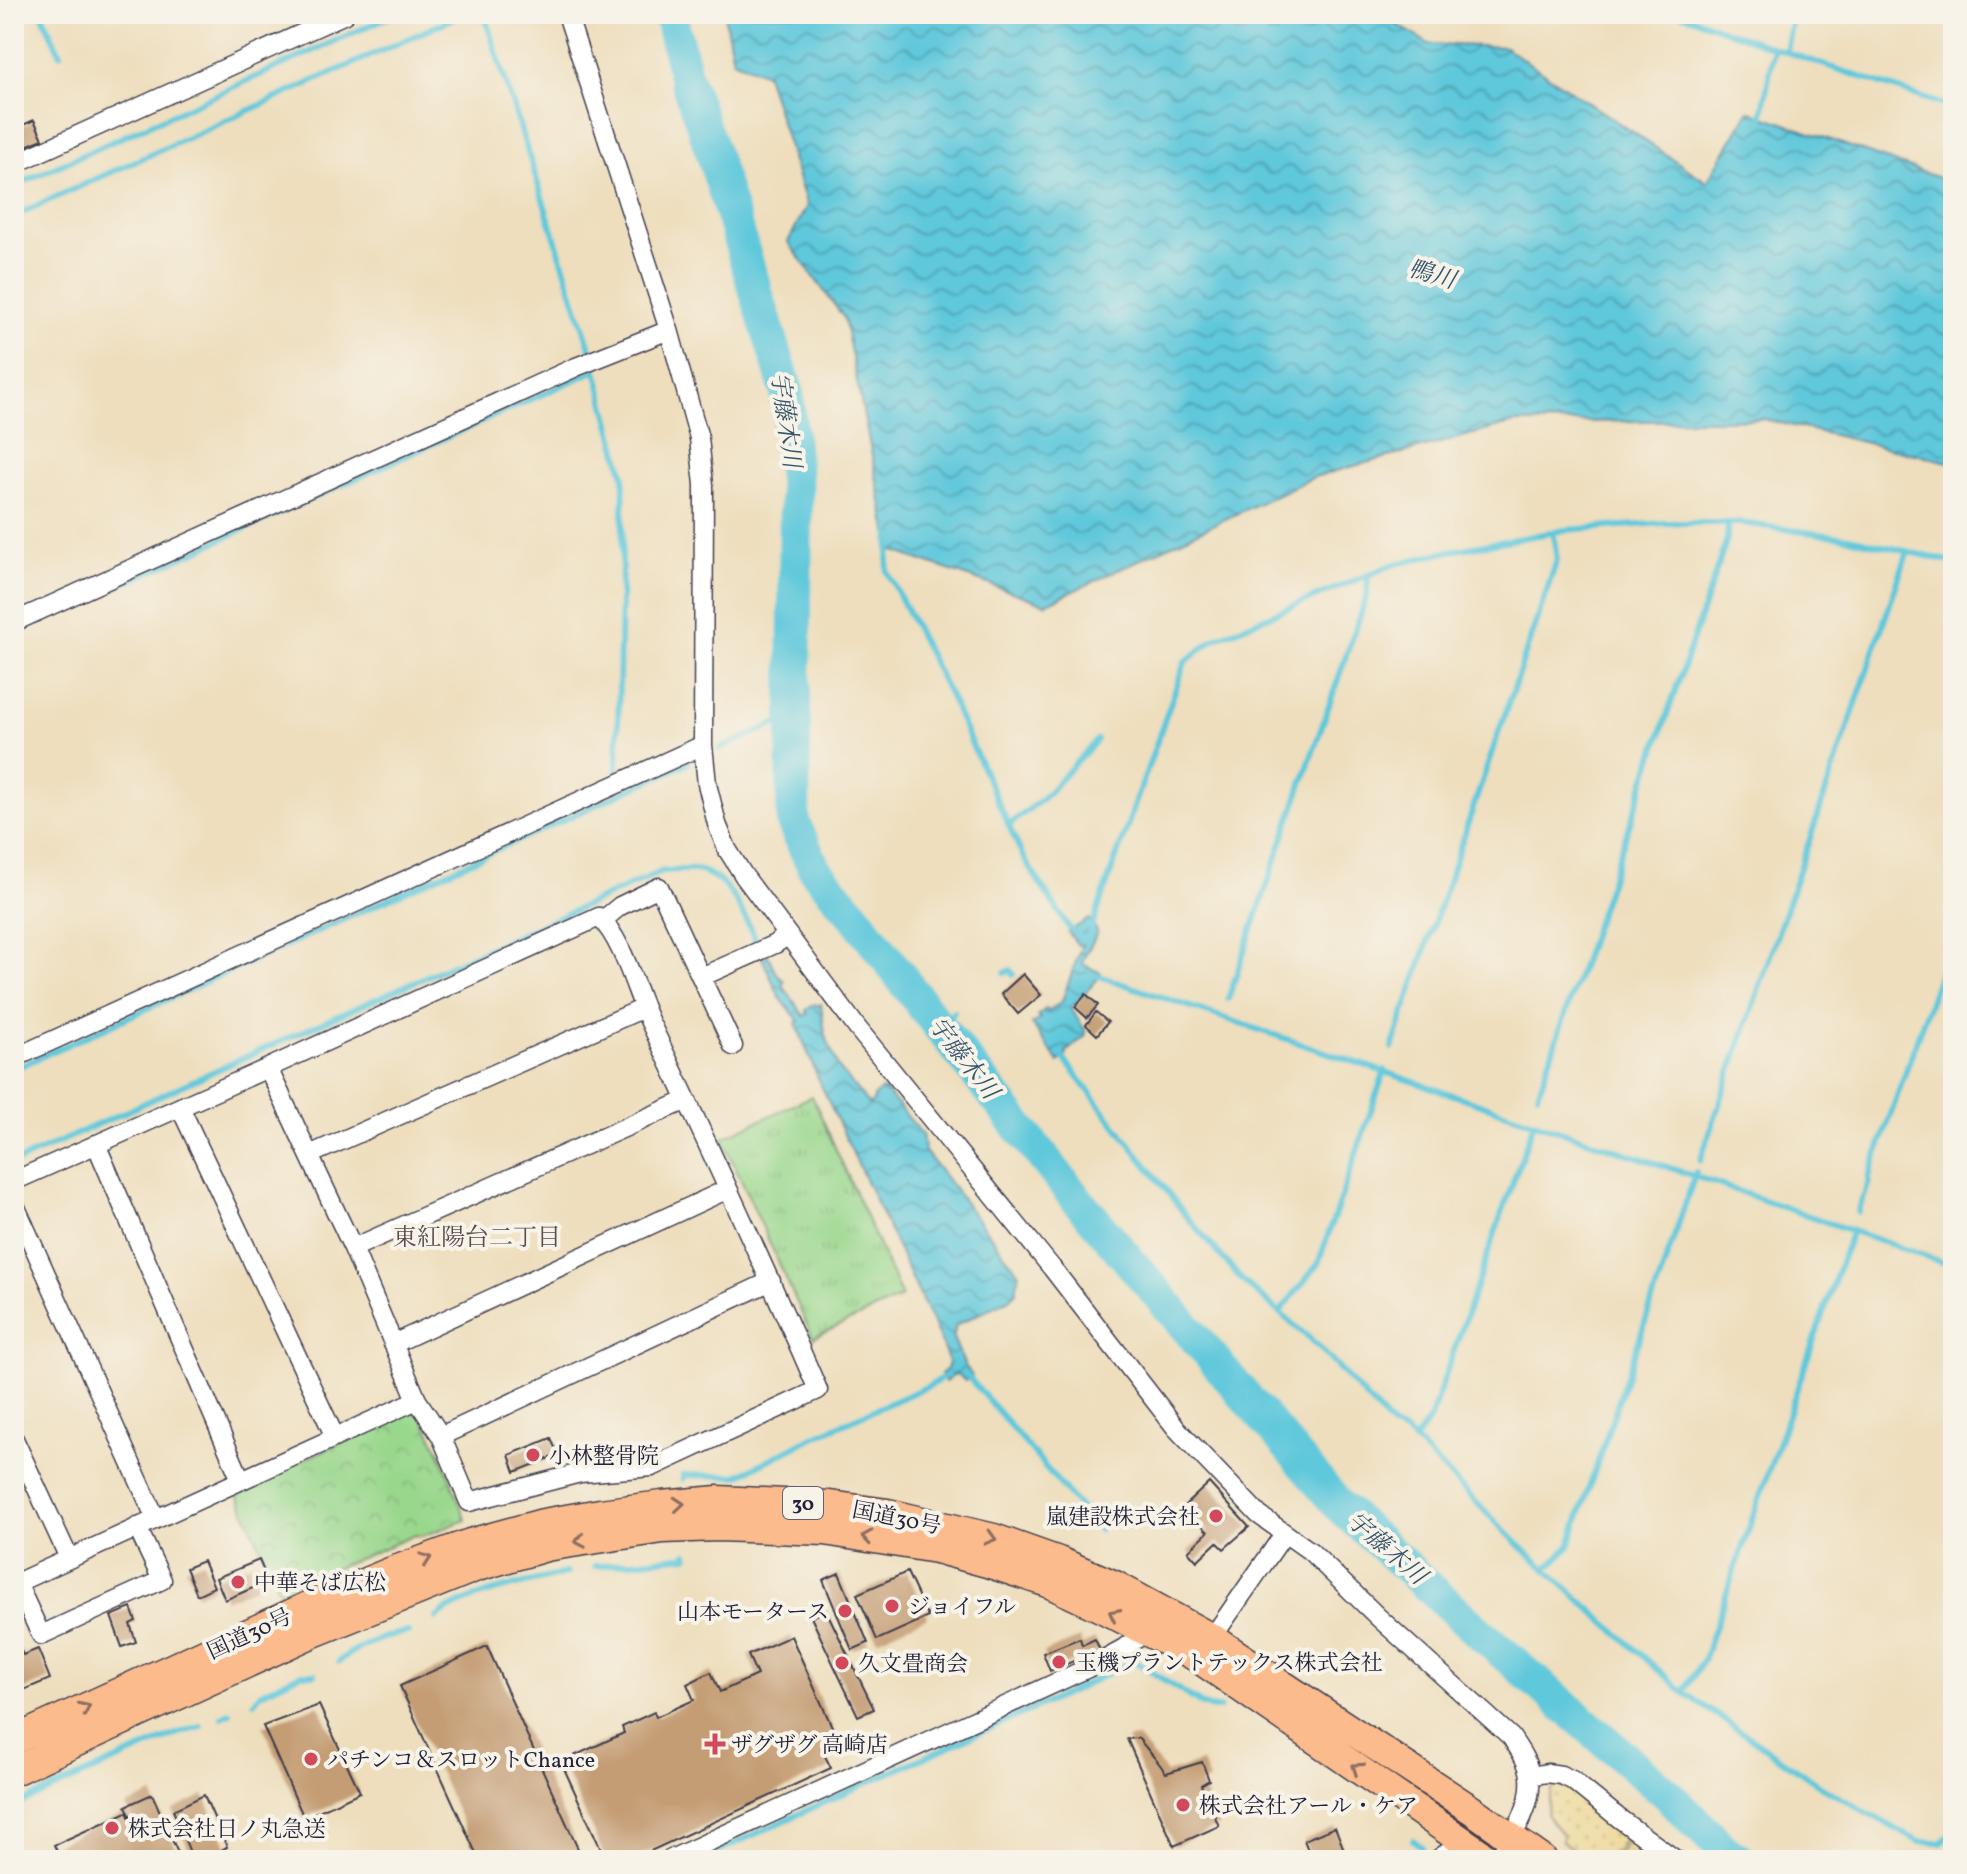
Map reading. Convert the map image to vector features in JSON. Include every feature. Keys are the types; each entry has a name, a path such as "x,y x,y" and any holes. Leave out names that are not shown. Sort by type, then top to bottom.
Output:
{"highway":[{"name":"国道30号","path":"14,1740 312,1604 470,1543 543,1523 600,1513 718,1500 830,1505 888,1513 994,1538 1115,1585 1212,1638 1504,1849 1543,1860"},
{"name":"国道30号","path":"14,1771 311,1634 477,1567 546,1547 663,1529 718,1527 825,1531 936,1549 987,1563 1048,1583 1147,1631 1196,1657 1490,1860"}],"street":[{"path":"14,164 345,14"},
{"path":"567,14 669,330 699,438 704,485 703,745 707,784 727,849 858,1029 1176,1428 1259,1515 1326,1565 1511,1737 1523,1755 1531,1776 1523,1817 1504,1849"},
{"path":"14,622 593,360 669,330"},
{"path":"14,1058 703,745"},
{"path":"603,920 620,906 659,887 733,1046"},
{"path":"14,1181 599,917 610,928 818,1390 652,1467 580,1473 469,1502 441,1436 417,1400 353,1248 268,1068"},
{"path":"701,977 775,944 788,935"},
{"path":"309,1155 644,1008"},
{"path":"353,1248 687,1100"},
{"path":"180,1107 335,1437"},
{"path":"96,1144 241,1480"},
{"path":"393,1344 728,1189"},
{"path":"14,1203 156,1519"},
{"path":"441,1436 771,1281"},
{"path":"137,1527 162,1580 41,1635 15,1584 69,1558 137,1527 156,1519 417,1400"},
{"path":"14,1439 69,1558"},
{"path":"1212,1638 1284,1534"},
{"path":"669,1860 701,1853 1088,1668 1147,1631"},
{"path":"1531,1776 1547,1773 1572,1780 1676,1860"},
{"path":"1437,1860 1459,1838"}],"green space":[{"path":"812,1096 902,1297 813,1338 722,1138"},
{"path":"412,1411 420,1413 440,1453 466,1520 422,1536 415,1535 279,1592 236,1490"}],"sand":[{"path":"1553,1783 1569,1786 1628,1834 1610,1860 1590,1860 1562,1842 1562,1835 1546,1814"},
{"path":"1630,1837 1662,1860 1614,1860"}],"water":[{"name":"鴨川","path":"724,14 1380,14 1429,44 1505,47 1707,182 1749,111 1953,183 1953,463 1764,419 1514,423 1314,477 1046,604 891,550 844,318 788,242 807,206 766,74 733,60"},
{"path":"1089,919 1097,931 1082,964 1101,973 1071,1008 1086,1032 1059,1063 1032,1024 1041,1019 1038,1015 1046,1009 1048,1012 1062,1001 1082,945 1078,945 1068,932"},
{"path":"768,955 775,971 784,981 782,984 804,1016 808,1014 806,1010 821,1004 825,1034 838,1067 869,1105 881,1090 886,1091 922,1134 924,1150 1019,1273 1016,1292 1009,1299 956,1325 953,1338 972,1376 965,1381 957,1373 945,1382 941,1374 949,1363 938,1334 820,1083 796,1023 799,1021 780,998 762,958"}],"building":[{"path":"34,120 43,139 14,151 14,129"},
{"path":"1023,974 1041,995 1018,1014 1001,994"},
{"path":"1086,994 1098,1005 1087,1018 1075,1007"},
{"path":"1096,1012 1108,1022 1097,1035 1086,1025"},
{"name":"小林整骨院","path":"551,1438 558,1455 515,1472 509,1455"},
{"name":"嵐建設株式会社","path":"1209,1483 1249,1527 1224,1549 1217,1542 1197,1561 1188,1551 1208,1532 1184,1506"},
{"name":"中華そば広松","path":"259,1560 265,1574 257,1578 260,1585 225,1600 216,1578"},
{"path":"203,1561 214,1587 197,1595 186,1568"},
{"name":"ジョイフル","path":"907,1572 928,1617 877,1640 857,1594"},
{"name":"山本モータース","path":"839,1573 868,1643 852,1650 823,1580"},
{"path":"131,1608 136,1621 130,1624 136,1642 122,1647 111,1616"},
{"name":"久文畳商会","path":"826,1610 874,1709 858,1716 811,1617"},
{"name":"ザグザグ 高崎店","path":"791,1636 838,1740 821,1748 831,1768 631,1860 606,1860 561,1762 624,1733 622,1727 654,1712 656,1717 694,1700 687,1684 711,1672 720,1692 757,1675 748,1655"},
{"name":"玉機プラントテックス株式会社","path":"1080,1638 1082,1645 1095,1639 1100,1650 1050,1671 1043,1653"},
{"path":"487,1646 583,1860 479,1860 400,1686"},
{"path":"19,1648 23,1655 38,1649 50,1679 14,1694 14,1650"},
{"name":"パチンコ＆スロットChance","path":"319,1705 360,1792 304,1818 263,1726"},
{"name":"株式会社アール・ケア","path":"1138,1738 1166,1773 1202,1762 1209,1780 1201,1785 1219,1826 1174,1846 1127,1739"},
{"path":"152,1794 181,1860 61,1860 54,1845 127,1812 142,1843 126,1806"},
{"path":"204,1795 227,1847 203,1860 193,1860 173,1810"},
{"path":"1335,1827 1348,1860 1312,1860 1304,1840"}],"waterway":[{"path":"42,14 60,54"},
{"path":"14,186 395,14"},
{"path":"14,216 463,14"},
{"path":"484,14 591,351 624,476 617,770"},
{"name":"宇藤木川","path":"670,14 686,79 709,142 787,391 796,491 793,822 815,870 855,916 1074,1196 1339,1506 1482,1635 1669,1796 1726,1852 1739,1860"},
{"path":"1681,14 1774,48 1761,122"},
{"path":"1786,51 1793,14"},
{"path":"1774,48 1953,108"},
{"path":"14,633 596,370"},
{"path":"1090,932 1185,662 1214,639 1392,565 1565,530 1666,523 1741,523 1849,538 1953,562"},
{"path":"1538,1094 1727,539 1728,523"},
{"path":"1392,1048 1557,560 1553,532"},
{"path":"890,535 887,571 947,690 1024,859 1070,929 1078,934"},
{"path":"1700,1161 1908,551"},
{"path":"1228,999 1367,595 1368,576"},
{"path":"720,749 793,716"},
{"path":"1009,825 1042,799 1097,740"},
{"path":"14,1069 688,763"},
{"path":"14,1163 663,871 695,870 718,880 735,900 759,947"},
{"path":"1858,1212 1953,935"},
{"path":"1005,973 1010,970 1013,974"},
{"path":"1093,974 1953,1266"},
{"path":"940,1027 954,1012"},
{"path":"1060,1054 1187,1217 1242,1280 1317,1345 1393,1427 1407,1433 1519,1545 1683,1692 1822,1787 1919,1842 1941,1842 1953,1833"},
{"path":"1280,1312 1318,1264 1385,1070"},
{"path":"1414,1441 1430,1419 1534,1122"},
{"path":"1546,1569 1569,1547 1696,1172"},
{"path":"1683,1692 1703,1661 1852,1230"},
{"path":"966,1374 1099,1530"},
{"path":"683,1479 683,1475 738,1476 813,1437 947,1375"},
{"path":"595,1566 688,1556 687,1553"},
{"path":"437,1618 478,1596 567,1573"},
{"path":"339,1662 371,1642 408,1632"},
{"path":"1133,1660 1201,1704 1220,1708"},
{"path":"712,1854 1069,1693 1134,1660"},
{"path":"254,1702 261,1693 301,1674 315,1674"},
{"path":"222,1717 230,1713"},
{"path":"14,1806 176,1734 201,1726"},
{"path":"1413,1840 1422,1847"}],"place":[{"name":"小林整骨院","path":"533,1455"},
{"name":"嵐建設株式会社","path":"1216,1516"},
{"name":"中華そば広松","path":"238,1582"},
{"name":"ジョイフル","path":"892,1606"},
{"name":"山本モータース","path":"845,1611"},
{"name":"玉機プラントテックス株式会社","path":"1059,1662"},
{"name":"久文畳商会","path":"842,1663"},
{"name":"ザグザグ 高崎店","path":"715,1744"},
{"name":"パチンコ＆スロットChance","path":"311,1759"},
{"name":"株式会社アール・ケア","path":"1183,1805"},
{"name":"株式会社日ノ丸急送","path":"112,1828"}],"district":[{"name":"東紅陽台二丁目","path":"477,1237"}]}
